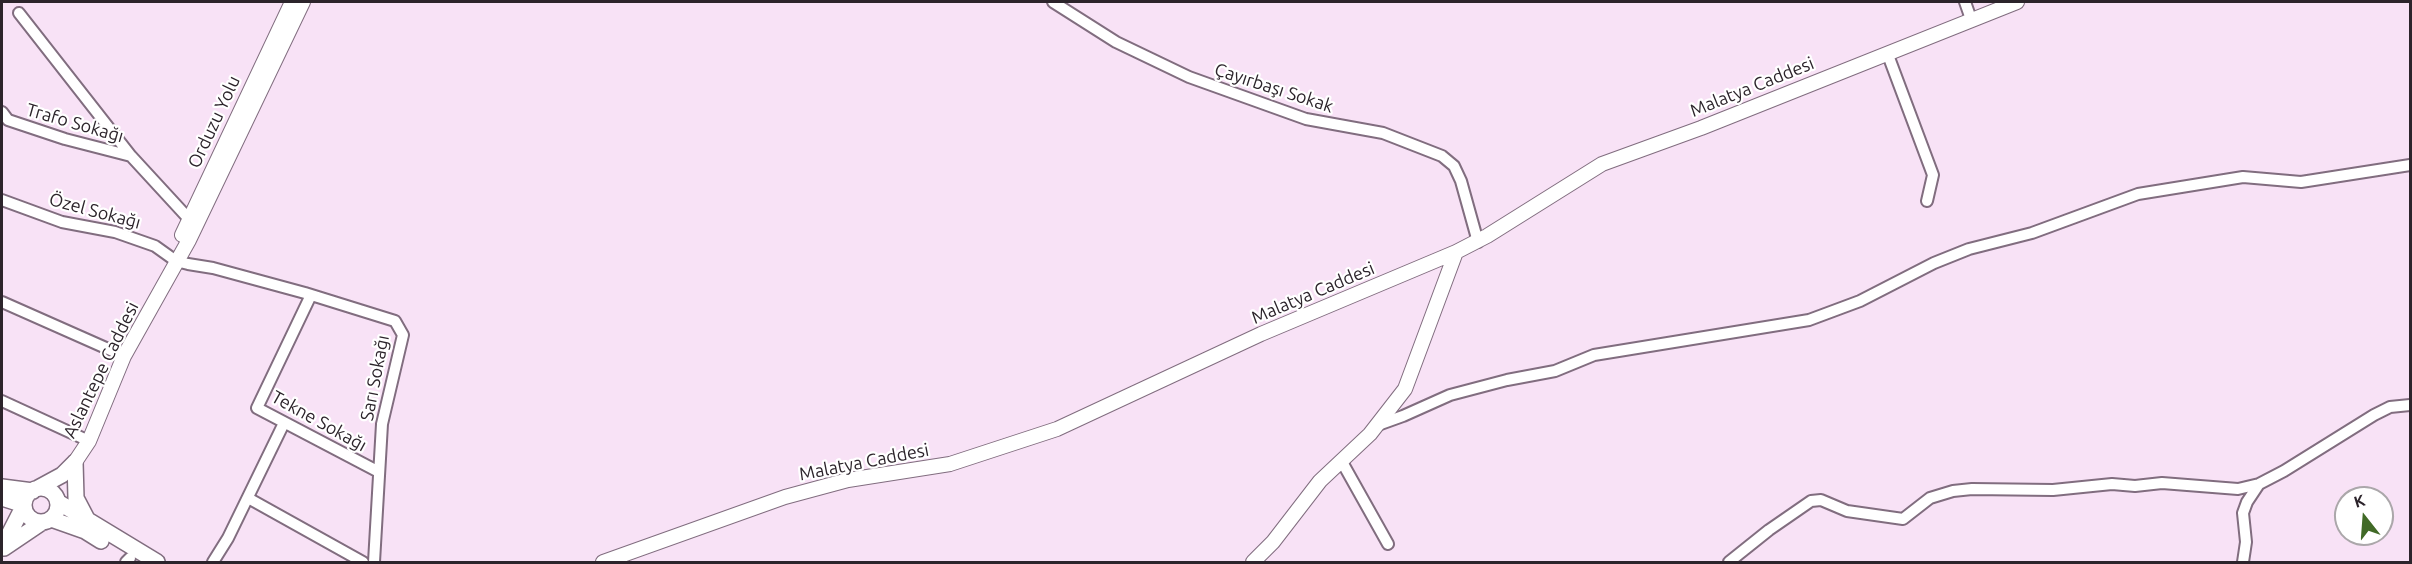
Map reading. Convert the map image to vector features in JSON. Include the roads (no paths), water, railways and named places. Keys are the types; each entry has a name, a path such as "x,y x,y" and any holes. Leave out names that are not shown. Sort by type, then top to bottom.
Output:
{"main road":[{"path":"2,549 28,495 62,475 75,462"},
{"path":"2,549 58,511 58,501 75,462"},
{"path":"75,462 76,498 88,521"},
{"path":"2,487 50,490 58,501 157,562"},
{"path":"2,498 24,505 31,519 85,531 131,561"}],"street":[{"name":"Orduzu Yolu","path":"176,261 181,237 189,219 292,2"},
{"path":"176,261 189,240 303,2"},
{"name":"Çayırbaşı Sokak","path":"1053,2 1116,42 1189,77 1306,119 1383,133 1442,156 1454,166 1461,181 1478,242"},
{"path":"1965,2 1971,19"},
{"name":"Malatya Caddesi","path":"603,562 785,497 848,480 950,464 1057,429 1270,330 1478,242 1602,164 2017,2"},
{"path":"19,13 124,152"},
{"path":"1888,54 1933,175 1927,201"},
{"name":"Trafo Sokağı","path":"4,117 65,139 124,152 189,219"},
{"path":"1378,425 1450,395 1507,380 1555,371 1594,355 1809,320 1860,302 1934,263 1969,249 2032,233 2138,194 2243,177 2301,182 2410,165"},
{"name":"Özel Sokağı","path":"2,200 62,222 115,232 155,246 176,261"},
{"path":"1253,562 1273,542 1320,481 1378,425 1405,389 1456,252"},
{"name":"Sarı Sokağı","path":"176,261 213,268 395,321 403,335 382,424 374,562"},
{"name":"Aslantepe Caddesi","path":"75,462 88,441 124,356 176,261"},
{"name":"Tekne Sokağı","path":"311,295 257,408 379,472"},
{"path":"2,302 124,356"},
{"path":"2,401 88,441"},
{"path":"1729,562 1769,530 1811,501 1821,500 1847,511 1903,519 1930,498 1953,491 2052,490 2112,484 2135,486 2162,483 2238,489 2259,484 2390,407 2410,405"},
{"path":"213,562 228,538 284,423"},
{"path":"1342,462 1388,544"},
{"path":"2243,562 2246,542 2244,513 2247,502 2259,484"},
{"path":"248,498 363,562"}]}
